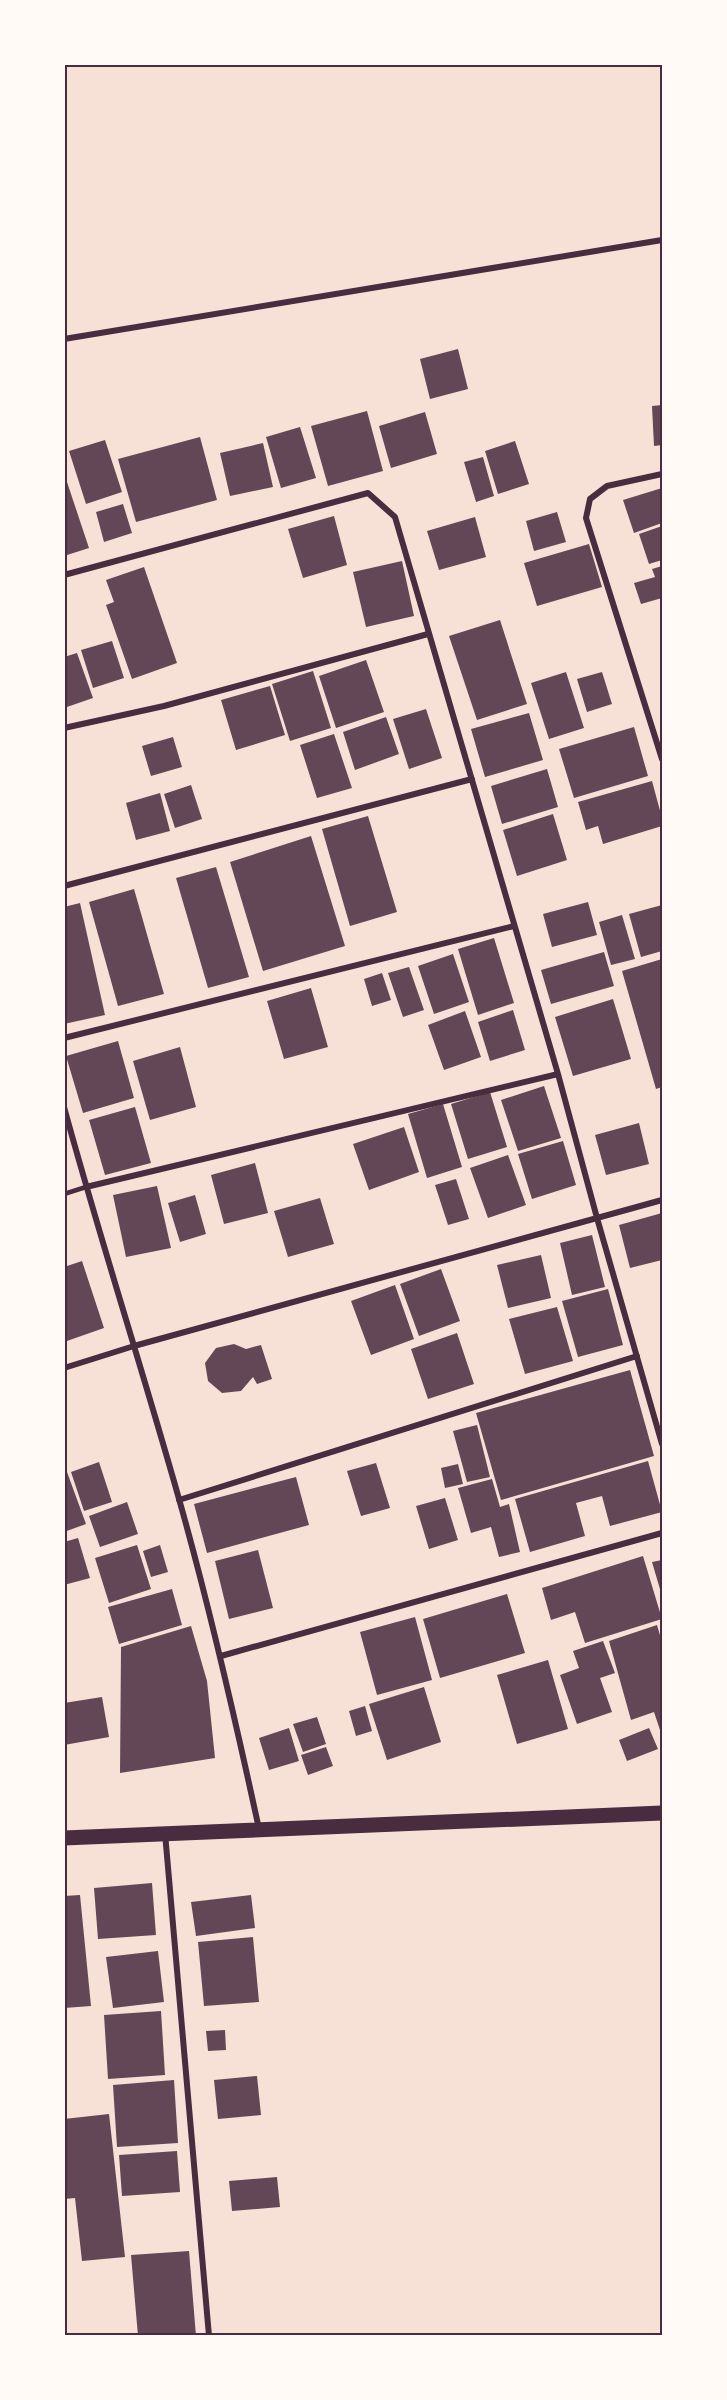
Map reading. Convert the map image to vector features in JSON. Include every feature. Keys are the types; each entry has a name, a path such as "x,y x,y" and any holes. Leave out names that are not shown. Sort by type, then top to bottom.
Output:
{"main road":[{"path":"64,1838 663,1813"}],"street":[{"path":"64,339 663,240"},
{"path":"663,474 607,486 590,499 586,518 663,759"},
{"path":"64,575 368,493 395,517 558,1074 663,1444"},
{"path":"64,728 164,706 428,634"},
{"path":"64,886 472,779"},
{"path":"64,1038 514,926"},
{"path":"86,1187 558,1074"},
{"path":"64,1107 179,1500 221,1656 259,1829"},
{"path":"64,1368 134,1346 663,1200"},
{"path":"179,1500 637,1356"},
{"path":"221,1656 663,1533"},
{"path":"165,1833 209,2336"}],"lane":[{"path":"64,1194 86,1187"}],"building":[{"path":"458,349 468,389 430,399 420,359"},
{"path":"662,405 662,445 654,446 652,406"},
{"path":"367,411 383,471 328,486 311,426"},
{"path":"425,412 437,454 391,468 379,426"},
{"path":"300,427 316,478 281,488 266,437"},
{"path":"200,437 217,500 136,522 118,459"},
{"path":"105,440 122,492 86,504 69,451"},
{"path":"515,441 529,484 498,494 485,451"},
{"path":"263,443 273,487 230,496 220,453"},
{"path":"483,457 494,496 476,502 464,462"},
{"path":"64,473 89,548 64,556"},
{"path":"662,488 662,523 634,533 623,500"},
{"path":"123,504 132,533 104,542 96,512"},
{"path":"557,512 566,542 534,551 526,521"},
{"path":"334,516 347,565 303,578 288,529"},
{"path":"475,517 486,557 439,570 427,531"},
{"path":"662,526 662,560 649,564 639,534"},
{"path":"589,544 602,587 537,606 524,563"},
{"path":"402,561 414,616 366,627 353,572"},
{"path":"662,566 662,598 641,604 634,583 655,577 652,569"},
{"path":"144,567 177,663 132,679 106,605 114,602 106,580"},
{"path":"500,620 527,704 477,720 449,636"},
{"path":"112,641 124,678 93,688 81,650"},
{"path":"77,653 93,698 64,708 64,657"},
{"path":"366,660 384,712 336,728 319,676"},
{"path":"313,671 331,728 290,741 272,684"},
{"path":"566,672 584,728 549,739 531,683"},
{"path":"602,672 612,704 587,712 577,679"},
{"path":"270,686 285,735 236,750 221,700"},
{"path":"426,709 442,758 409,769 393,719"},
{"path":"529,713 543,760 485,777 471,729"},
{"path":"386,717 399,754 355,770 343,732"},
{"path":"634,727 648,776 574,798 559,749"},
{"path":"334,734 352,788 317,798 300,745"},
{"path":"173,737 182,767 151,776 142,746"},
{"path":"547,769 558,807 502,824 491,786"},
{"path":"652,781 662,826 603,844 598,826 586,830 578,802"},
{"path":"191,785 202,819 175,828 164,794"},
{"path":"160,793 170,831 136,840 126,803"},
{"path":"553,814 567,860 517,876 503,830"},
{"path":"368,816 397,912 350,926 322,829"},
{"path":"311,836 345,946 263,971 230,862"},
{"path":"216,867 249,977 208,988 176,878"},
{"path":"134,889 164,994 118,1006 89,902"},
{"path":"588,902 597,935 552,947 543,914"},
{"path":"80,903 105,1015 64,1024 64,907"},
{"path":"662,905 662,951 641,957 629,914"},
{"path":"622,915 635,959 611,965 599,922"},
{"path":"494,938 514,1003 478,1015 458,949"},
{"path":"604,952 614,986 551,1004 541,970"},
{"path":"453,954 469,1002 434,1014 418,966"},
{"path":"662,959 662,1087 656,1089 622,971"},
{"path":"409,967 424,1010 403,1017 388,973"},
{"path":"382,973 391,1000 372,1006 364,979"},
{"path":"311,988 328,1047 284,1059 267,1001"},
{"path":"613,999 631,1059 573,1076 555,1017"},
{"path":"513,1010 525,1050 490,1061 478,1022"},
{"path":"465,1011 481,1057 444,1070 428,1025"},
{"path":"118,1041 134,1098 83,1113 66,1056"},
{"path":"180,1047 196,1107 150,1120 133,1061"},
{"path":"544,1086 561,1138 518,1151 501,1100"},
{"path":"490,1092 507,1147 468,1159 451,1104"},
{"path":"443,1104 462,1167 427,1178 408,1114"},
{"path":"135,1107 151,1163 105,1175 89,1120"},
{"path":"639,1123 649,1164 606,1175 595,1135"},
{"path":"404,1127 419,1172 369,1190 353,1144"},
{"path":"563,1141 576,1185 532,1199 518,1154"},
{"path":"508,1155 526,1205 488,1218 470,1168"},
{"path":"255,1163 268,1213 224,1224 211,1175"},
{"path":"456,1179 469,1219 448,1225 435,1185"},
{"path":"157,1186 171,1248 126,1257 113,1195"},
{"path":"195,1195 206,1234 180,1242 168,1203"},
{"path":"320,1198 334,1244 288,1257 274,1211"},
{"path":"662,1213 662,1260 630,1268 619,1225"},
{"path":"592,1235 605,1287 572,1295 560,1243"},
{"path":"541,1255 551,1298 508,1308 497,1265"},
{"path":"82,1261 104,1328 64,1342 64,1267"},
{"path":"441,1269 460,1321 419,1336 400,1284"},
{"path":"395,1285 414,1339 371,1355 351,1301"},
{"path":"608,1289 623,1345 578,1357 562,1301"},
{"path":"557,1307 573,1361 525,1374 509,1319"},
{"path":"457,1333 474,1384 428,1399 411,1349"},
{"path":"234,1344 246,1349 261,1345 272,1379 257,1384 253,1377 241,1391 222,1393 208,1381 205,1363 216,1348"},
{"path":"630,1370 654,1456 501,1500 476,1413"},
{"path":"477,1425 490,1477 467,1482 453,1431"},
{"path":"648,1461 662,1512 610,1526 602,1496 576,1503 585,1536 530,1552 515,1499"},
{"path":"99,1462 112,1502 84,1511 71,1472"},
{"path":"376,1463 390,1508 361,1516 347,1471"},
{"path":"458,1464 463,1484 445,1488 441,1468"},
{"path":"67,1472 86,1524 64,1532 64,1473"},
{"path":"296,1477 309,1525 207,1553 194,1504"},
{"path":"492,1479 500,1507 509,1504 520,1552 499,1557 491,1527 471,1533 458,1488"},
{"path":"445,1498 458,1540 429,1549 416,1506"},
{"path":"127,1502 138,1534 100,1547 89,1516"},
{"path":"78,1538 90,1578 64,1585 64,1542"},
{"path":"137,1545 151,1589 109,1603 95,1558"},
{"path":"160,1545 168,1572 151,1577 143,1551"},
{"path":"258,1550 273,1608 229,1619 215,1561"},
{"path":"643,1556 662,1619 585,1643 575,1612 551,1620 542,1588"},
{"path":"662,1560 662,1596 652,1562"},
{"path":"172,1589 182,1625 119,1644 108,1607"},
{"path":"507,1594 525,1653 440,1678 423,1619"},
{"path":"415,1617 432,1680 377,1695 360,1632"},
{"path":"657,1625 662,1642 662,1736 654,1712 631,1720 609,1641"},
{"path":"191,1626 207,1681 215,1758 120,1773 121,1647"},
{"path":"603,1641 615,1673 600,1678 612,1712 577,1724 560,1675 579,1668 573,1651"},
{"path":"548,1660 568,1729 517,1744 497,1675"},
{"path":"424,1687 441,1742 387,1760 369,1704"},
{"path":"102,1697 109,1737 64,1745 64,1703"},
{"path":"365,1706 372,1731 356,1736 349,1711"},
{"path":"317,1717 326,1744 303,1752 293,1724"},
{"path":"289,1728 299,1761 269,1770 259,1738"},
{"path":"649,1728 658,1749 627,1761 619,1740"},
{"path":"326,1747 333,1766 308,1775 301,1755"},
{"path":"152,1883 156,1935 98,1939 94,1888"},
{"path":"80,1895 91,2006 64,2008 64,1896"},
{"path":"251,1895 255,1928 196,1936 191,1902"},
{"path":"253,1937 259,2002 204,2006 198,1942"},
{"path":"158,1951 164,2002 113,2008 106,1957"},
{"path":"161,2011 165,2075 108,2079 104,2015"},
{"path":"225,2030 226,2050 208,2051 206,2031"},
{"path":"257,2076 261,2115 218,2119 214,2080"},
{"path":"174,2080 178,2143 117,2147 113,2085"},
{"path":"109,2114 125,2257 82,2261 75,2198 64,2199 64,2119"},
{"path":"177,2151 180,2192 122,2196 119,2155"},
{"path":"277,2177 280,2207 232,2211 229,2181"},
{"path":"189,2251 196,2336 138,2336 131,2255"}]}
